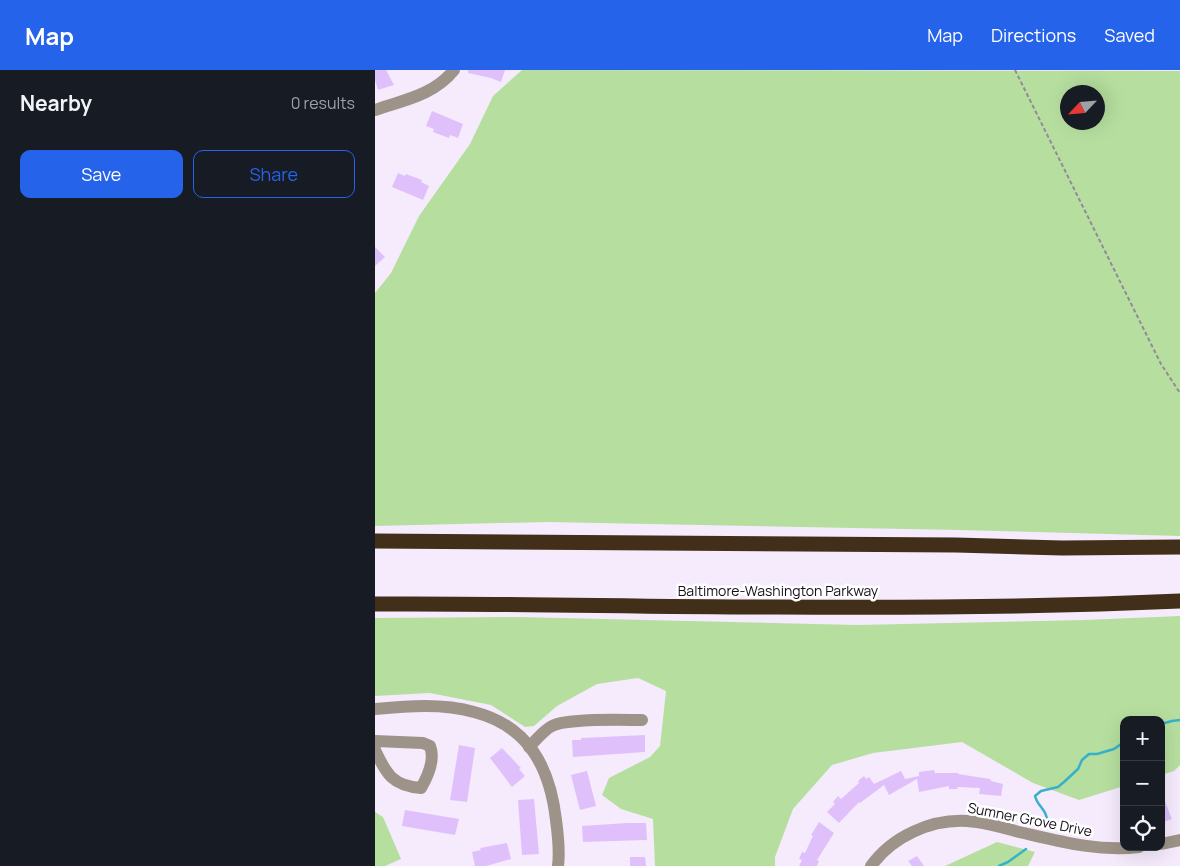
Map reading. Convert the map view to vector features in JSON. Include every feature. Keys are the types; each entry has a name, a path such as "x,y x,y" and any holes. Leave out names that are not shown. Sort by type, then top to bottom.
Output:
{"highway":[{"path":"375,541 956,545 1062,548 1180,547"},
{"name":"Baltimore-Washington Parkway","path":"375,604 941,607 1180,602"}],"street":[{"path":"375,110 421,95 437,87 454,70"},
{"path":"375,709 457,708 475,712 506,726 529,747 543,767 553,794 558,837 558,866"},
{"path":"529,747 548,729 558,724 642,720"},
{"path":"375,741 423,743 430,746 433,753 427,778 421,788 403,785 395,780 383,767 375,750"},
{"name":"Sumner Grove Drive","path":"871,866 883,852 907,835 936,824 951,821 984,823 1061,842 1120,848"},
{"path":"1165,843 1180,840"}],"path":[{"path":"1015,70 1161,364 1180,393"}],"green space":[{"path":"522,70 1180,71 1180,536 547,522 375,526 375,293 391,273 419,216 470,144 493,96"},
{"path":"1180,616 1180,765 1174,771 1165,774 1165,716 1120,716 1120,787 1079,800 1033,783 962,742 873,753 832,765 793,809 775,857 775,866 655,866 653,819 621,809 602,795 609,778 650,757 660,746 666,691 638,678 597,684 557,706 534,726 525,727 491,705 430,693 375,696 375,618 518,617 857,625"},
{"path":"375,812 383,817 401,859 385,866 375,866"},
{"path":"997,842 1035,852 1028,866 945,866"}],"building":[{"path":"375,70 386,70 394,85 378,90"},
{"path":"468,70 505,70 501,82 468,73"},
{"path":"432,111 463,124 458,138 450,135 449,138 433,132 434,129 426,126"},
{"path":"398,173 422,180 421,182 429,186 423,200 392,187"},
{"path":"375,247 385,257 375,266"},
{"path":"645,735 645,752 573,757 572,740"},
{"path":"459,745 475,748 467,802 450,800"},
{"path":"502,748 521,768 519,769 525,776 512,787 490,758"},
{"path":"934,770 935,773 958,773 990,779 991,781 1003,784 1001,796 979,794 980,788 958,787 957,789 949,789 949,786 919,792 917,779 889,795 884,785 859,802 839,823 827,812 835,804 833,802 838,796 841,799 864,776 866,779 869,777 874,784 901,771 905,779 919,776 919,772"},
{"path":"587,771 596,806 580,810 571,775"},
{"path":"534,799 539,854 522,855 518,800"},
{"path":"1165,802 1172,819 1165,821"},
{"path":"405,810 459,819 455,835 402,826"},
{"path":"819,822 834,833 817,860 819,861 817,866 799,866 802,860 799,859 802,852 805,853 813,836 811,835"},
{"path":"646,823 647,840 583,842 582,826"},
{"path":"507,843 511,859 486,866 475,866 472,852 481,850 480,848"},
{"path":"917,856 924,866 912,866 908,861"},
{"path":"630,857 645,857 646,866 630,866"}],"waterway":[{"path":"1165,723 1180,720"},
{"path":"1047,824 1046,815 1035,796 1041,791 1058,787 1078,769 1082,760 1089,754 1097,754 1114,749 1120,745"},
{"path":"999,866 1026,849"}]}
